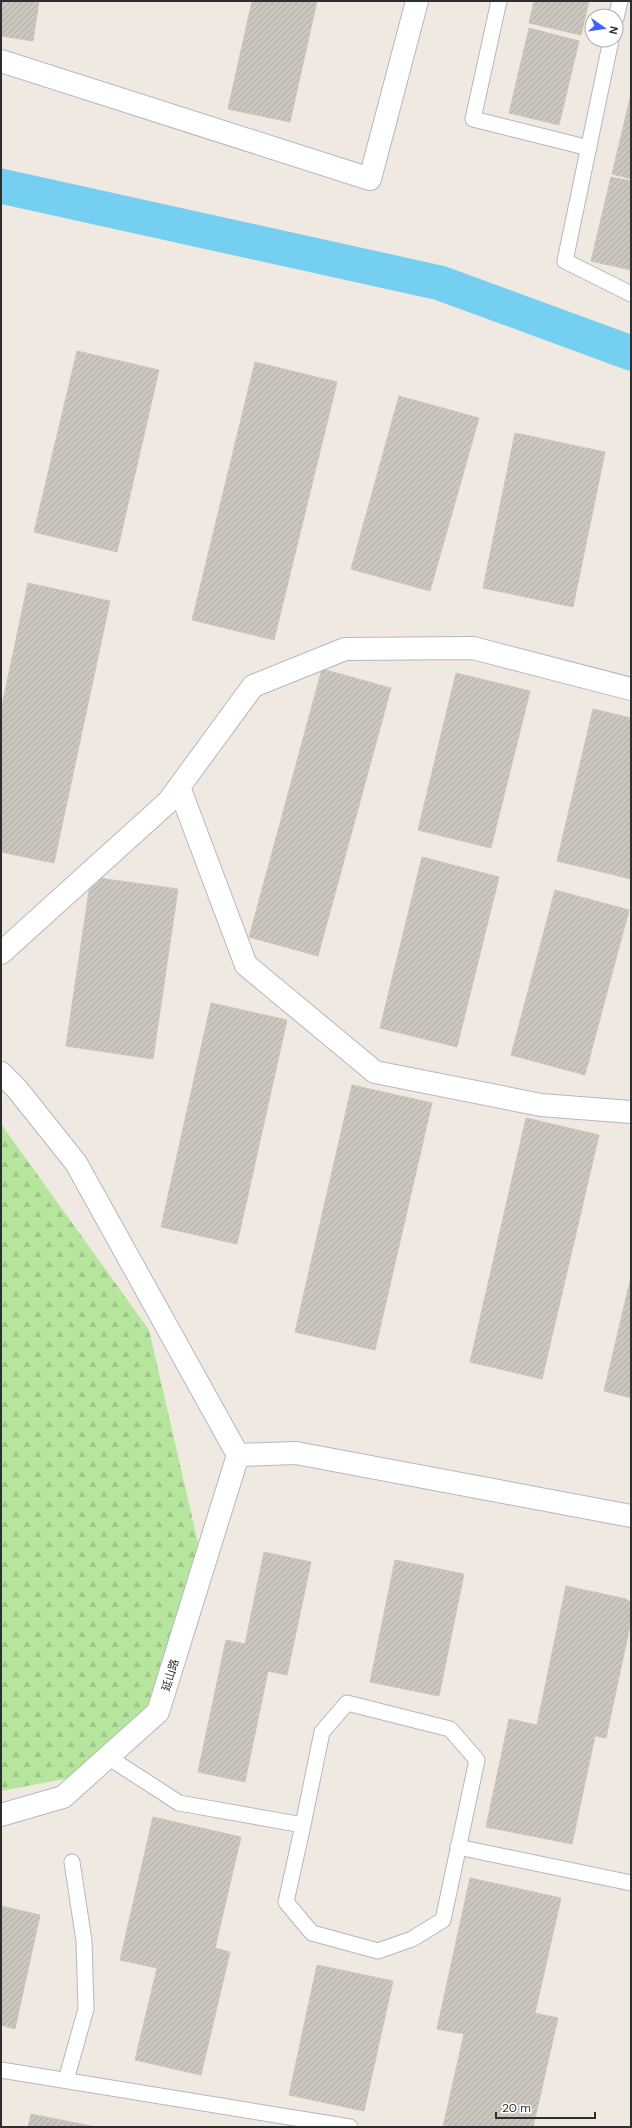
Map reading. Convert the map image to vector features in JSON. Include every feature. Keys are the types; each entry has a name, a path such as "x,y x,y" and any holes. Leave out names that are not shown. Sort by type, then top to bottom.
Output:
{"street":[{"path":"1,61 370,179 417,1"},
{"path":"1,953 168,802 253,686 345,650 473,648 631,689"},
{"path":"179,787 246,965 375,1072 541,1105 631,1112"},
{"path":"1,1073 17,1089 76,1163 238,1455 296,1452 631,1516"},
{"name":"延山路","path":"1,1814 63,1797 158,1712 238,1455"}],"lane":[{"path":"499,1 473,119 589,148"},
{"path":"610,48 565,261 631,294"},
{"path":"347,1702 450,1729 477,1760 443,1920 412,1939 378,1951 312,1933 286,1902 303,1825 322,1732 347,1702"},
{"path":"108,1757 179,1803 303,1825"},
{"path":"458,1847 630,1880"},
{"path":"66,2080 86,2009 84,1941 72,1862"},
{"path":"1,2070 350,2127"}],"green space":[{"path":"1,1124 149,1330 204,1569 148,1725 85,1775 1,1791"}],"building":[{"path":"1,1 39,1 33,41 1,36"},
{"path":"252,1 317,1 290,122 228,109"},
{"path":"534,1 589,1 587,8 584,8 584,22 581,35 529,23"},
{"path":"529,28 579,41 559,125 509,113"},
{"path":"631,94 631,179 612,174"},
{"path":"611,177 631,181 631,270 591,261"},
{"path":"77,351 159,370 117,552 34,532"},
{"path":"255,362 337,382 274,640 192,620"},
{"path":"399,396 479,418 430,591 351,569"},
{"path":"515,433 605,452 573,607 483,588"},
{"path":"28,583 110,601 54,863 1,852 1,710"},
{"path":"322,669 391,688 318,956 249,937"},
{"path":"456,673 530,691 491,848 418,830"},
{"path":"593,709 631,718 631,879 557,861"},
{"path":"422,857 499,877 457,1047 380,1028"},
{"path":"91,877 178,889 153,1059 66,1046"},
{"path":"555,890 629,910 585,1075 511,1055"},
{"path":"211,1003 287,1020 237,1244 161,1227"},
{"path":"352,1085 432,1103 375,1350 295,1332"},
{"path":"526,1118 599,1135 542,1379 470,1362"},
{"path":"631,1277 631,1398 604,1391"},
{"path":"264,1552 311,1562 287,1675 268,1671 245,1782 198,1772 226,1640 245,1644"},
{"path":"395,1560 464,1574 439,1696 370,1682"},
{"path":"566,1586 626,1599 631,1603 631,1621 606,1738 595,1736 572,1844 486,1827 509,1719 537,1725"},
{"path":"153,1817 241,1837 215,1948 230,1952 201,2075 135,2060 157,1968 120,1960"},
{"path":"470,1878 561,1898 535,2013 558,2018 533,2127 443,2127 464,2034 437,2029"},
{"path":"1,1906 40,1915 15,2029 1,2025"},
{"path":"317,1965 393,1981 364,2111 289,2095"},
{"path":"31,2114 96,2127 28,2127"}],"waterway":[{"path":"1,186 440,283 631,353"}]}
